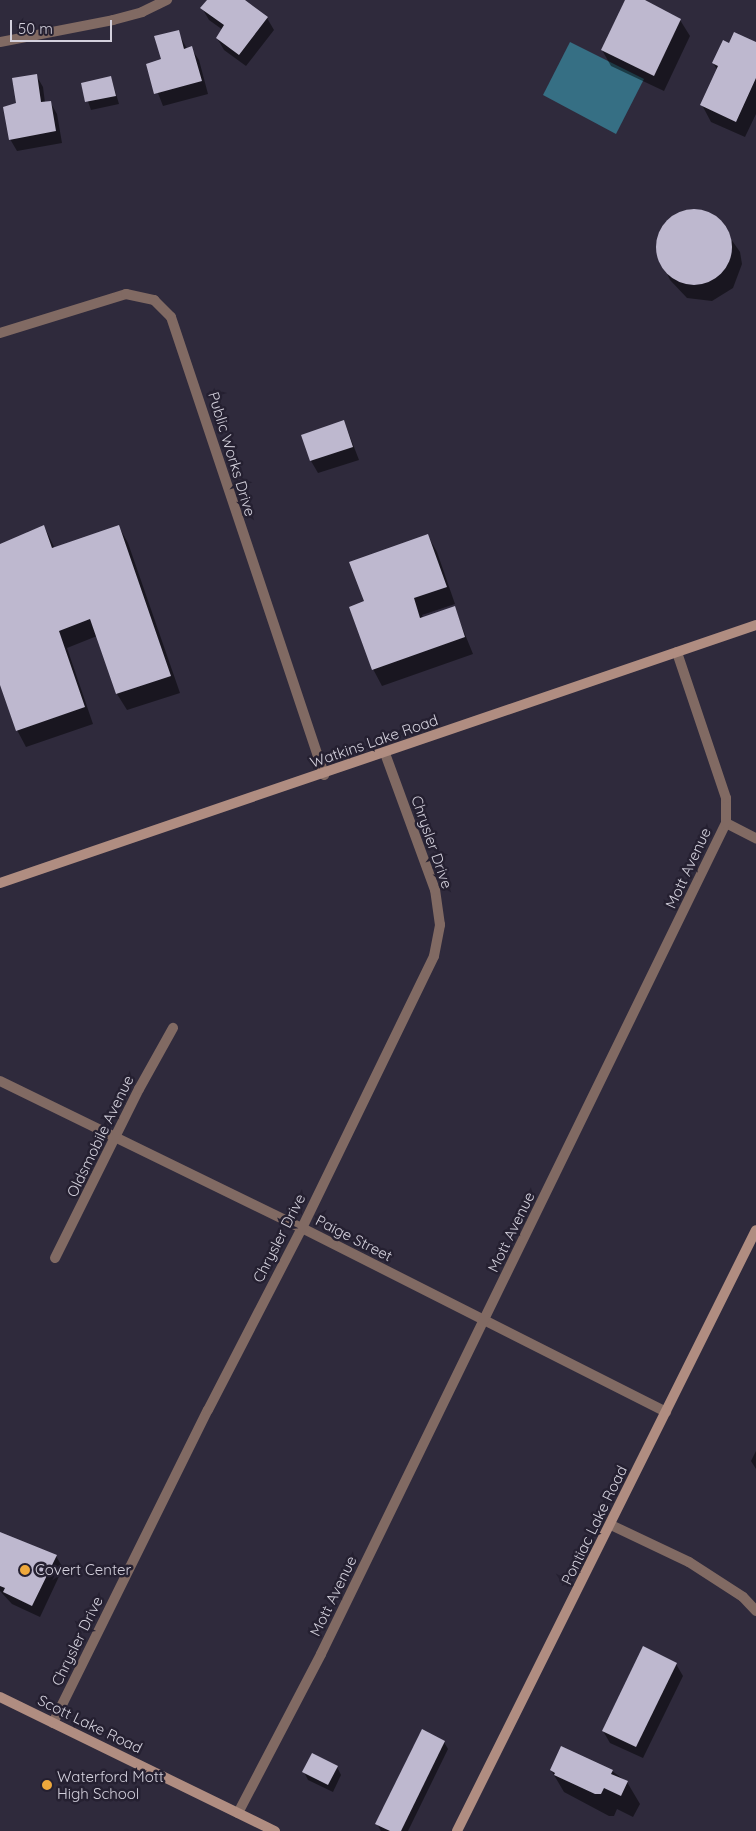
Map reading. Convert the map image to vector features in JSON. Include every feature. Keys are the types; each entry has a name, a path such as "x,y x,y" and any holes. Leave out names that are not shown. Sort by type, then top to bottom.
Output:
{"street":[{"path":"0,42 113,20 142,12 167,0"},
{"name":"Public Works Drive","path":"0,333 126,294 154,300 171,317 324,774"},
{"name":"Watkins Lake Road","path":"0,883 756,625"},
{"name":"Mott Avenue","path":"238,1813 322,1654 726,823 726,798 677,652"},
{"name":"Chrysler Drive","path":"53,1723 208,1410 302,1228 434,956 440,925 435,890 385,753"},
{"path":"726,823 756,838"},
{"name":"Oldsmobile Avenue","path":"55,1258 173,1028"},
{"name":"Paige Street","path":"0,1081 115,1139 302,1228 666,1412"},
{"name":"Pontiac Lake Road","path":"457,1831 666,1412 753,1243 756,1230"},
{"path":"611,1525 689,1562 743,1597 756,1610"},
{"name":"Scott Lake Road","path":"0,1697 275,1831"}],"water":[{"path":"570,42 644,79 616,134 543,95"}],"building":[{"path":"207,0 245,0 268,17 239,55 216,38 224,25 200,8"},
{"path":"625,0 645,0 681,19 654,76 601,50"},
{"path":"179,30 184,49 192,46 202,81 154,94 146,64 161,59 154,36"},
{"path":"734,32 756,42 756,78 736,122 700,105 718,66 712,63 723,40 729,43"},
{"path":"37,74 41,102 51,101 56,131 9,140 3,107 16,103 12,78"},
{"path":"111,76 116,96 85,102 81,83"},
{"path":"702,209 715,215 726,226 732,239 730,262 715,279 702,285 686,285 673,279 658,262 656,239 662,226 679,211"},
{"path":"344,420 353,447 310,461 301,435"},
{"path":"44,525 52,548 119,525 171,676 116,694 90,619 59,631 85,707 16,731 0,685 0,544"},
{"path":"428,534 447,587 414,598 420,618 455,606 465,637 372,670 349,607 364,601 349,562"},
{"name":"Covert Center","path":"0,1532 57,1555 32,1606 3,1592 5,1588 0,1586"},
{"path":"643,1646 677,1663 636,1747 602,1731"},
{"path":"422,1729 445,1741 401,1831 390,1831 375,1824"},
{"path":"561,1746 613,1770 611,1774 628,1781 621,1796 604,1788 601,1794 595,1794 554,1775 555,1773 550,1770"},
{"path":"312,1753 338,1766 328,1785 302,1772"}],"place":[{"name":"Covert Center","path":"25,1570"},
{"name":"Waterford Mott High School","path":"47,1785"}]}
